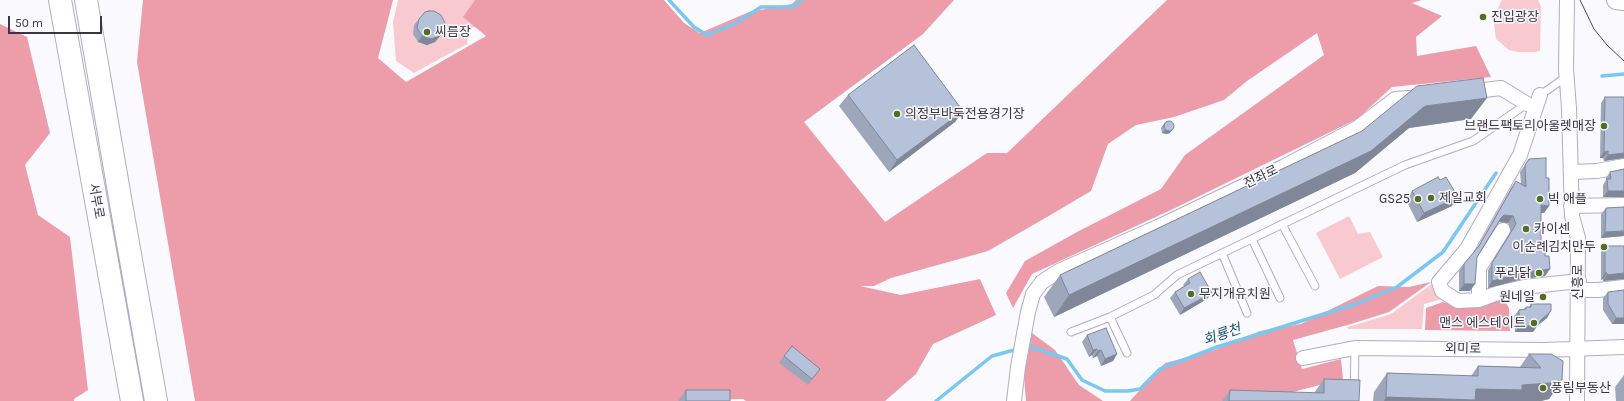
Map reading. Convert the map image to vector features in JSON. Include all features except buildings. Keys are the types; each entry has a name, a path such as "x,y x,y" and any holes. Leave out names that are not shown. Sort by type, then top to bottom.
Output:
{"highway":[{"name":"서부로","path":"60,0 132,401"},
{"name":"서부로","path":"86,0 156,401"}],"street":[{"name":"신흥로","path":"1567,0 1566,73 1569,108 1571,206 1578,238 1578,401"},
{"path":"1616,0 1624,1"},
{"path":"1456,93 1501,88 1527,104"},
{"name":"전좌로","path":"1014,401 1025,327 1033,294 1042,282 1059,271 1160,226 1283,167 1357,128 1395,99 1433,95"},
{"path":"1540,95 1520,155 1467,249 1439,282 1442,291 1458,301 1479,300 1498,293 1524,287 1579,286 1598,290 1624,287"},
{"path":"1571,172 1597,171 1624,166"},
{"path":"1571,206 1624,205"},
{"path":"1479,300 1479,268 1502,230"},
{"name":"외미로","path":"1303,358 1355,348 1578,349 1624,347"}],"lane":[{"path":"1071,332 1110,317 1154,295 1177,275 1405,165 1473,141 1540,95 1566,73"},
{"path":"1282,224 1315,286"},
{"path":"1252,239 1280,298"},
{"path":"1222,253 1247,313"},
{"path":"1110,317 1127,353"},
{"path":"1354,401 1355,348"}],"shaded area":[{"path":"143,0 393,0 378,58 406,82 486,36 463,17 475,0 664,0 684,23 700,33 749,12 792,4 796,0 954,0 923,34 804,122 885,222 987,153 1007,153 1167,0 1422,0 1412,3 1442,16 1416,37 1417,56 1476,46 1491,77 1392,87 1357,119 1173,209 1032,274 1013,308 1006,293 1025,261 1077,232 1161,189 1185,155 1324,55 1317,33 1247,81 1224,100 1174,117 1136,125 1108,144 1091,191 1047,217 988,251 891,278 874,286 860,286 901,295 980,279 996,315 933,344 916,374 885,401 746,401 743,399 681,401 195,401 137,62"},
{"path":"398,0 587,0 575,13 469,28 467,44 414,73 396,61 393,22"},
{"path":"1502,0 1538,0 1541,6 1540,51 1518,52 1509,50 1496,39 1494,23 1496,12"},
{"path":"0,24 27,37 50,133 25,165 38,215 70,237 88,390 74,399 74,401 0,401"},
{"path":"1349,216 1358,234 1370,232 1383,257 1340,279 1316,233"},
{"path":"1436,281 1443,299 1424,304 1422,329 1348,329 1348,327 1391,314"},
{"path":"1431,282 1389,312 1293,340 1302,369 1341,359 1343,379 1258,401 1130,401 1165,363 1215,350 1260,331 1301,324 1378,286 1409,287"},
{"path":"1496,299 1505,301 1509,308 1510,331 1425,330 1426,308 1443,302 1456,306"},
{"path":"1032,333 1055,350 1079,385 1103,401 1026,401 1024,376"}],"waterway":[{"path":"669,0 694,27 707,35 734,24 761,7 793,7 802,0"},
{"name":"회룡천","path":"1602,76 1624,74"},
{"name":"회룡천","path":"1026,346 1067,359 1082,380 1105,391 1128,391 1140,389 1160,369 1217,347 1356,304 1397,287 1443,252 1496,173"},
{"name":"회룡천","path":"936,401 992,356 1018,349"}],"tram line":[{"path":"1580,0 1594,29 1607,45 1624,61"}],"place":[{"name":"진입광장","path":"1483,17"},
{"name":"씨름장","path":"427,32"},
{"name":"의정부바둑전용경기장","path":"897,114"},
{"name":"브랜드팩토리아울렛매장","path":"1604,126"},
{"name":"제일교회","path":"1431,198"},
{"name":"GS25","path":"1418,199"},
{"name":"빅 애플","path":"1540,199"},
{"name":"카이센","path":"1526,229"},
{"name":"이순례김치만두","path":"1604,247"},
{"name":"푸라닭","path":"1539,273"},
{"name":"무지개유치원","path":"1191,294"},
{"name":"원네일","path":"1543,297"},
{"name":"맨스 에스테이트","path":"1534,323"},
{"name":"풍림부동산","path":"1543,388"}]}
